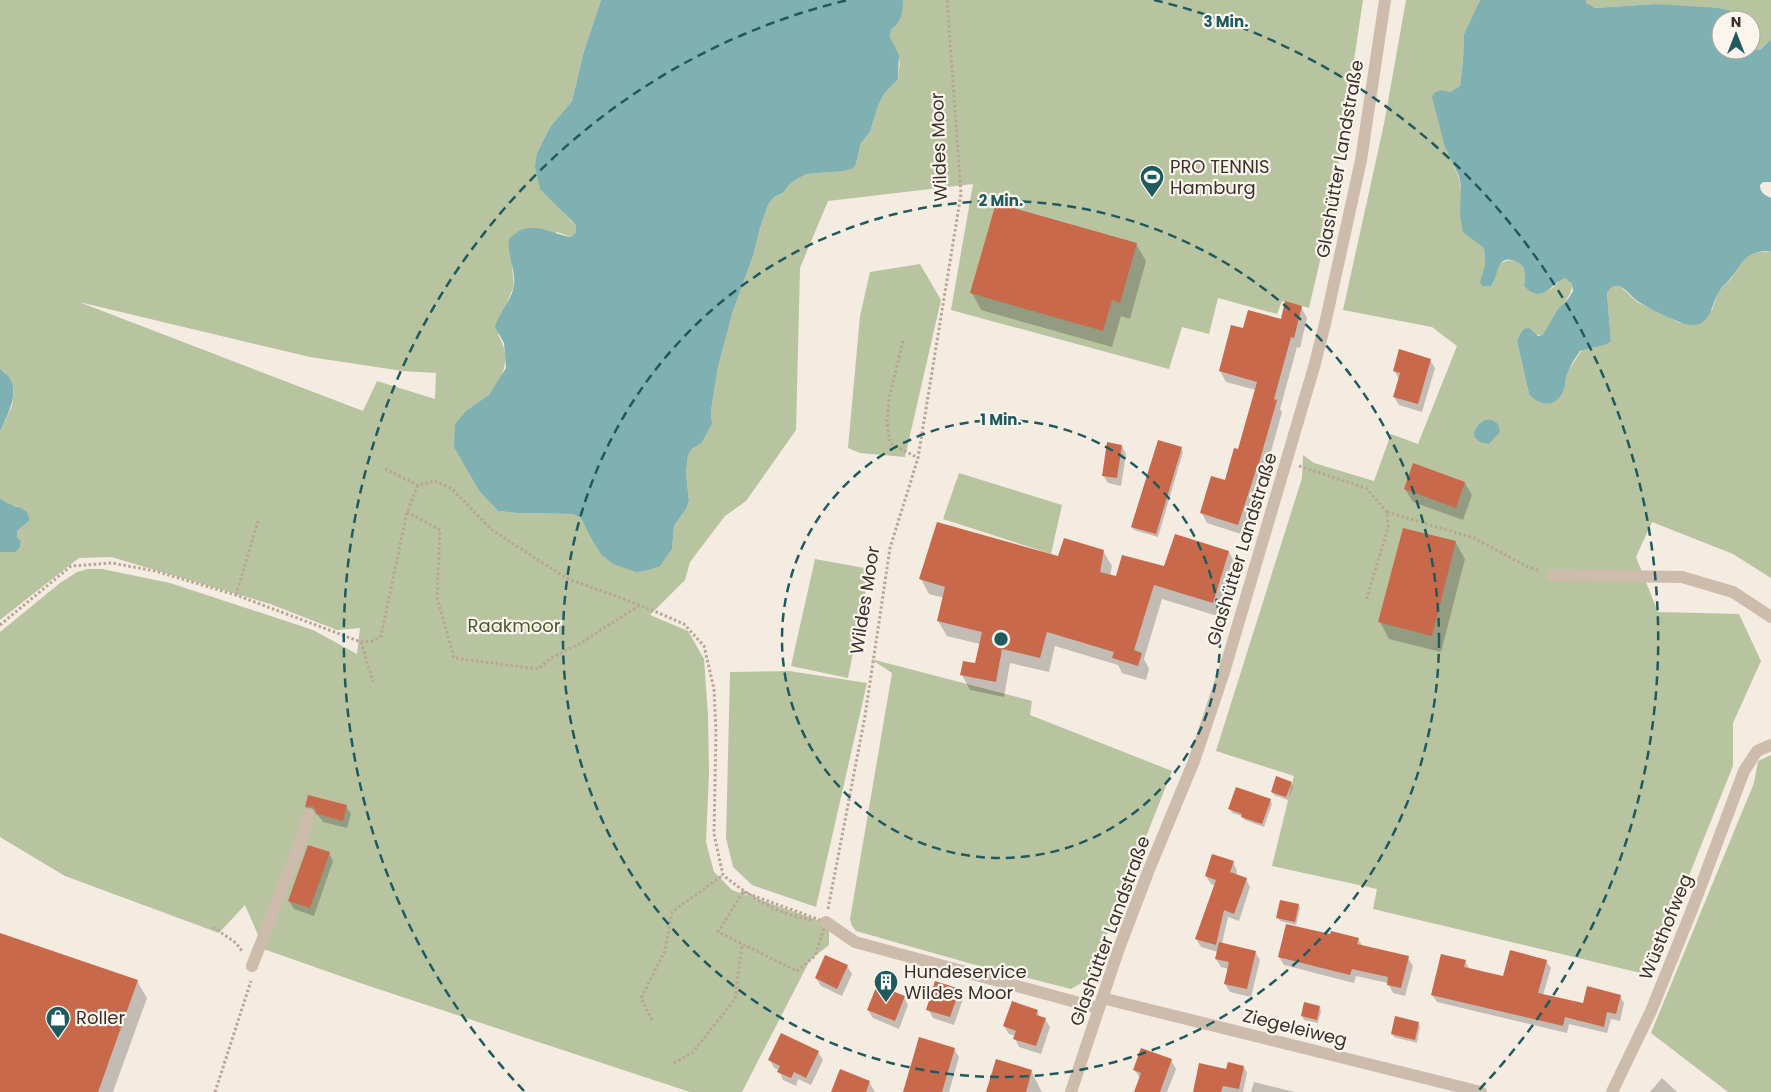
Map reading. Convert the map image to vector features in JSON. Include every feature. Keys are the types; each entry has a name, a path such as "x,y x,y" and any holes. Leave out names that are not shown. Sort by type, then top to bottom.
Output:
{"street":[{"name":"Glashütter Landstraße","path":"1072,1092 1100,1003 1148,872 1194,760 1224,672 1314,367 1342,250 1360,160 1386,0"},
{"path":"1553,575 1682,577 1733,592 1771,616"},
{"name":"Wüsthofweg","path":"1612,1092 1651,1011 1690,916 1744,771 1757,751 1771,745"},
{"path":"252,966 302,838 309,814"},
{"path":"826,922 855,942 1100,1003"},
{"name":"Ziegeleiweg","path":"1100,1003 1481,1092"}],"path":[{"name":"Wildes Moor","path":"742,945 797,971 816,956 826,922 865,716 890,548 918,458 961,194 947,0"},
{"path":"903,341 889,399 887,422 890,443 918,458"},
{"path":"1286,462 1366,488 1387,512 1474,538 1526,566 1553,575"},
{"path":"385,469 418,485 434,481 451,488 492,530 566,578 640,605 684,624 704,646 714,689 716,732 714,834 723,875 743,892 772,909 801,918 826,922"},
{"path":"0,625 71,566 112,563 155,571 236,595 360,642 373,641 381,636 407,512 418,485"},
{"path":"407,512 440,530 437,597 454,658 538,669 551,658 579,644 640,605"},
{"path":"1366,602 1388,527 1387,512"},
{"path":"236,595 258,521"},
{"path":"360,642 373,682"},
{"path":"652,1020 641,998 665,951 672,912 723,875"},
{"path":"743,892 826,922"},
{"path":"674,1062 692,1053 735,999 742,945 718,932 743,892"},
{"path":"213,927 236,943 252,966 251,981 215,1092"}],"green space":[{"name":"Raakmoor","path":"0,0 601,0 584,51 572,101 550,127 537,153 563,212 576,226 576,232 571,237 557,232 512,267 514,286 498,335 504,350 503,373 490,394 467,410 473,478 480,492 498,511 573,514 582,518 593,542 672,549 674,526 686,509 689,501 686,473 688,455 702,441 712,424 711,411 718,367 733,311 753,256 768,205 774,197 783,193 789,185 807,174 830,172 856,164 861,143 870,132 878,106 884,94 898,79 900,62 890,37 891,30 901,17 903,0 1363,0 1331,213 1309,308 1282,301 1277,314 1218,298 1209,334 1182,327 1169,369 951,310 973,184 828,201 800,268 796,430 746,501 725,516 690,562 685,580 650,615 688,631 704,659 708,715 709,773 706,842 714,872 732,890 829,924 829,945 810,960 742,1092 690,1092 363,984 255,946 259,937 245,905 219,933 65,876 0,837 0,632 60,583 77,572 88,569 102,569 170,583 313,630 357,654 360,628 337,630 270,604 111,557 79,558 0,620 0,552 16,552 21,543 17,538 17,531 29,521 17,506 5,504 0,498 0,432 12,406 14,390 5,372 0,369","holes":["79,302 310,357 403,371 436,373 435,399 377,381 363,411"]},
{"path":"1406,0 1480,0 1464,34 1460,86 1450,92 1444,91 1454,167 1460,184 1460,216 1484,248 1483,286 1491,286 1498,267 1508,260 1520,263 1525,274 1524,286 1531,291 1547,291 1565,278 1572,284 1570,294 1554,316 1547,331 1539,335 1524,329 1517,341 1529,394 1565,384 1567,373 1581,351 1611,341 1607,294 1608,290 1612,287 1621,287 1637,302 1680,323 1712,310 1719,290 1730,280 1744,260 1752,253 1771,251 1771,578 1733,554 1652,522 1636,557 1658,612 1739,614 1761,661 1733,723 1733,766 1649,975 1373,909 1377,889 1272,866 1294,776 1216,751 1302,478 1303,455 1314,463 1374,481 1391,434 1418,444 1457,346 1432,327 1343,310 1384,124"},
{"path":"1586,0 1771,0 1771,39 1761,49 1761,10 1711,10 1711,12 1655,4 1595,8 1585,3"},
{"path":"920,264 941,300 905,457 860,453 848,448 860,316 870,272"},
{"path":"959,473 1062,505 1051,554 943,519"},
{"path":"815,559 870,569 848,678 791,666"},
{"path":"871,659 1032,701 1030,715 1172,771 1090,978 1071,989 972,964 856,931 852,926 850,919 892,673"},
{"path":"789,671 867,683 816,907 752,885 733,867 726,838 730,672"},
{"path":"1771,755 1771,1092 1728,1092 1651,1033 1754,783 1758,761"}],"water":[{"path":"601,0 903,0 901,17 891,30 890,37 899,55 898,79 884,94 878,106 870,132 861,143 856,164 853,168 843,171 807,174 789,185 783,193 774,197 768,205 753,256 733,311 718,367 711,411 712,424 702,442 692,449 688,455 686,473 689,501 686,509 674,526 672,549 660,566 636,572 613,564 602,555 581,518 573,514 498,511 480,492 454,447 455,424 467,410 489,395 506,368 504,343 495,327 514,286 509,239 517,232 532,228 539,228 571,237 576,232 576,226 573,222 540,189 535,166 537,153 550,127 572,101 584,51"},
{"path":"1480,0 1586,0 1586,3 1595,8 1655,4 1727,10 1711,10 1711,60 1761,60 1761,49 1771,39 1771,182 1763,182 1760,188 1765,195 1771,198 1771,251 1755,253 1742,262 1717,295 1707,318 1698,324 1686,324 1673,319 1639,302 1621,287 1611,288 1607,294 1611,341 1607,344 1580,351 1569,369 1564,389 1557,400 1552,403 1543,403 1533,398 1529,394 1517,341 1524,329 1529,328 1538,336 1543,335 1557,310 1573,291 1572,284 1565,278 1546,291 1536,294 1524,286 1525,272 1522,266 1510,260 1505,260 1501,263 1494,283 1491,286 1483,286 1480,283 1485,265 1484,248 1463,232 1460,216 1461,186 1459,176 1445,147 1432,97 1437,91 1450,92 1460,86 1464,34"},
{"path":"0,369 8,375 12,383 13,399 0,432"},
{"path":"1485,420 1492,420 1498,424 1500,432 1489,444 1480,442 1475,438 1474,432 1479,424"},
{"path":"0,498 9,504 23,509 28,516 29,521 17,531 17,537 21,542 16,552 0,552"}],"building":[{"path":"996,203 1137,243 1120,303 1112,300 1103,331 970,293"},
{"path":"1285,301 1302,306 1294,338 1291,337 1274,399 1277,400 1257,470 1238,525 1200,513 1211,476 1225,480 1234,448 1238,449 1257,382 1219,371 1231,325 1243,328 1248,310 1281,319"},
{"path":"1399,349 1431,359 1418,404 1393,397 1400,373 1393,371"},
{"path":"1158,440 1182,447 1156,534 1131,527"},
{"path":"1107,442 1122,445 1117,478 1102,476"},
{"path":"1413,463 1465,482 1456,508 1404,489"},
{"path":"937,522 1058,556 1064,538 1104,550 1100,572 1116,576 1122,555 1164,566 1175,534 1229,551 1213,603 1154,585 1134,650 1142,653 1138,666 1112,658 1114,652 1047,632 1040,658 1002,649 996,682 960,675 963,661 975,663 982,632 937,621 945,587 919,579"},
{"path":"1403,528 1456,541 1432,636 1378,622"},
{"path":"1276,776 1292,782 1286,797 1271,792"},
{"path":"1236,787 1271,799 1262,824 1241,817 1242,814 1228,809"},
{"path":"308,795 347,805 343,821 317,814 312,806 305,807"},
{"path":"308,845 330,852 310,908 288,901"},
{"path":"1212,854 1234,861 1230,872 1247,878 1234,914 1224,910 1216,945 1195,939 1216,880 1205,876"},
{"path":"1280,900 1299,904 1295,922 1276,918"},
{"path":"1286,924 1330,934 1331,931 1359,938 1357,944 1409,956 1401,988 1387,985 1388,977 1352,969 1350,975 1278,957"},
{"name":"Roller","path":"0,933 138,980 98,1092 0,1092"},
{"path":"1219,942 1256,951 1247,989 1224,984 1229,962 1215,959"},
{"path":"1510,950 1547,960 1538,993 1583,1003 1587,986 1621,995 1616,1014 1607,1012 1604,1027 1565,1017 1563,1026 1431,995 1441,954 1466,960 1464,967 1503,976"},
{"path":"825,955 848,965 837,989 815,978"},
{"path":"935,981 960,989 950,1017 926,1010"},
{"name":"Hundeservice Wildes Moor","path":"877,985 905,996 895,1021 867,1010"},
{"path":"1012,1001 1038,1010 1036,1015 1046,1018 1036,1046 1013,1039 1016,1031 1003,1026"},
{"path":"1304,1002 1320,1006 1317,1020 1301,1016"},
{"path":"1395,1016 1419,1022 1415,1040 1391,1034"},
{"path":"781,1033 819,1051 806,1078 794,1072 791,1078 777,1072 780,1066 768,1060"},
{"path":"919,1037 955,1048 942,1092 903,1092"},
{"path":"1141,1048 1172,1059 1160,1092 1134,1092 1141,1073 1133,1070"},
{"path":"996,1059 1032,1070 1026,1092 986,1092"},
{"path":"1228,1062 1244,1066 1239,1089 1223,1086 1221,1092 1193,1092 1199,1063 1226,1069"},
{"path":"840,1069 870,1081 866,1092 831,1092"}],"place":[{"name":"PRO TENNIS Hamburg","path":"1152,198"},
{"name":"Hundeservice Wildes Moor","path":"886,1003"},
{"name":"Roller","path":"58,1039"}]}
